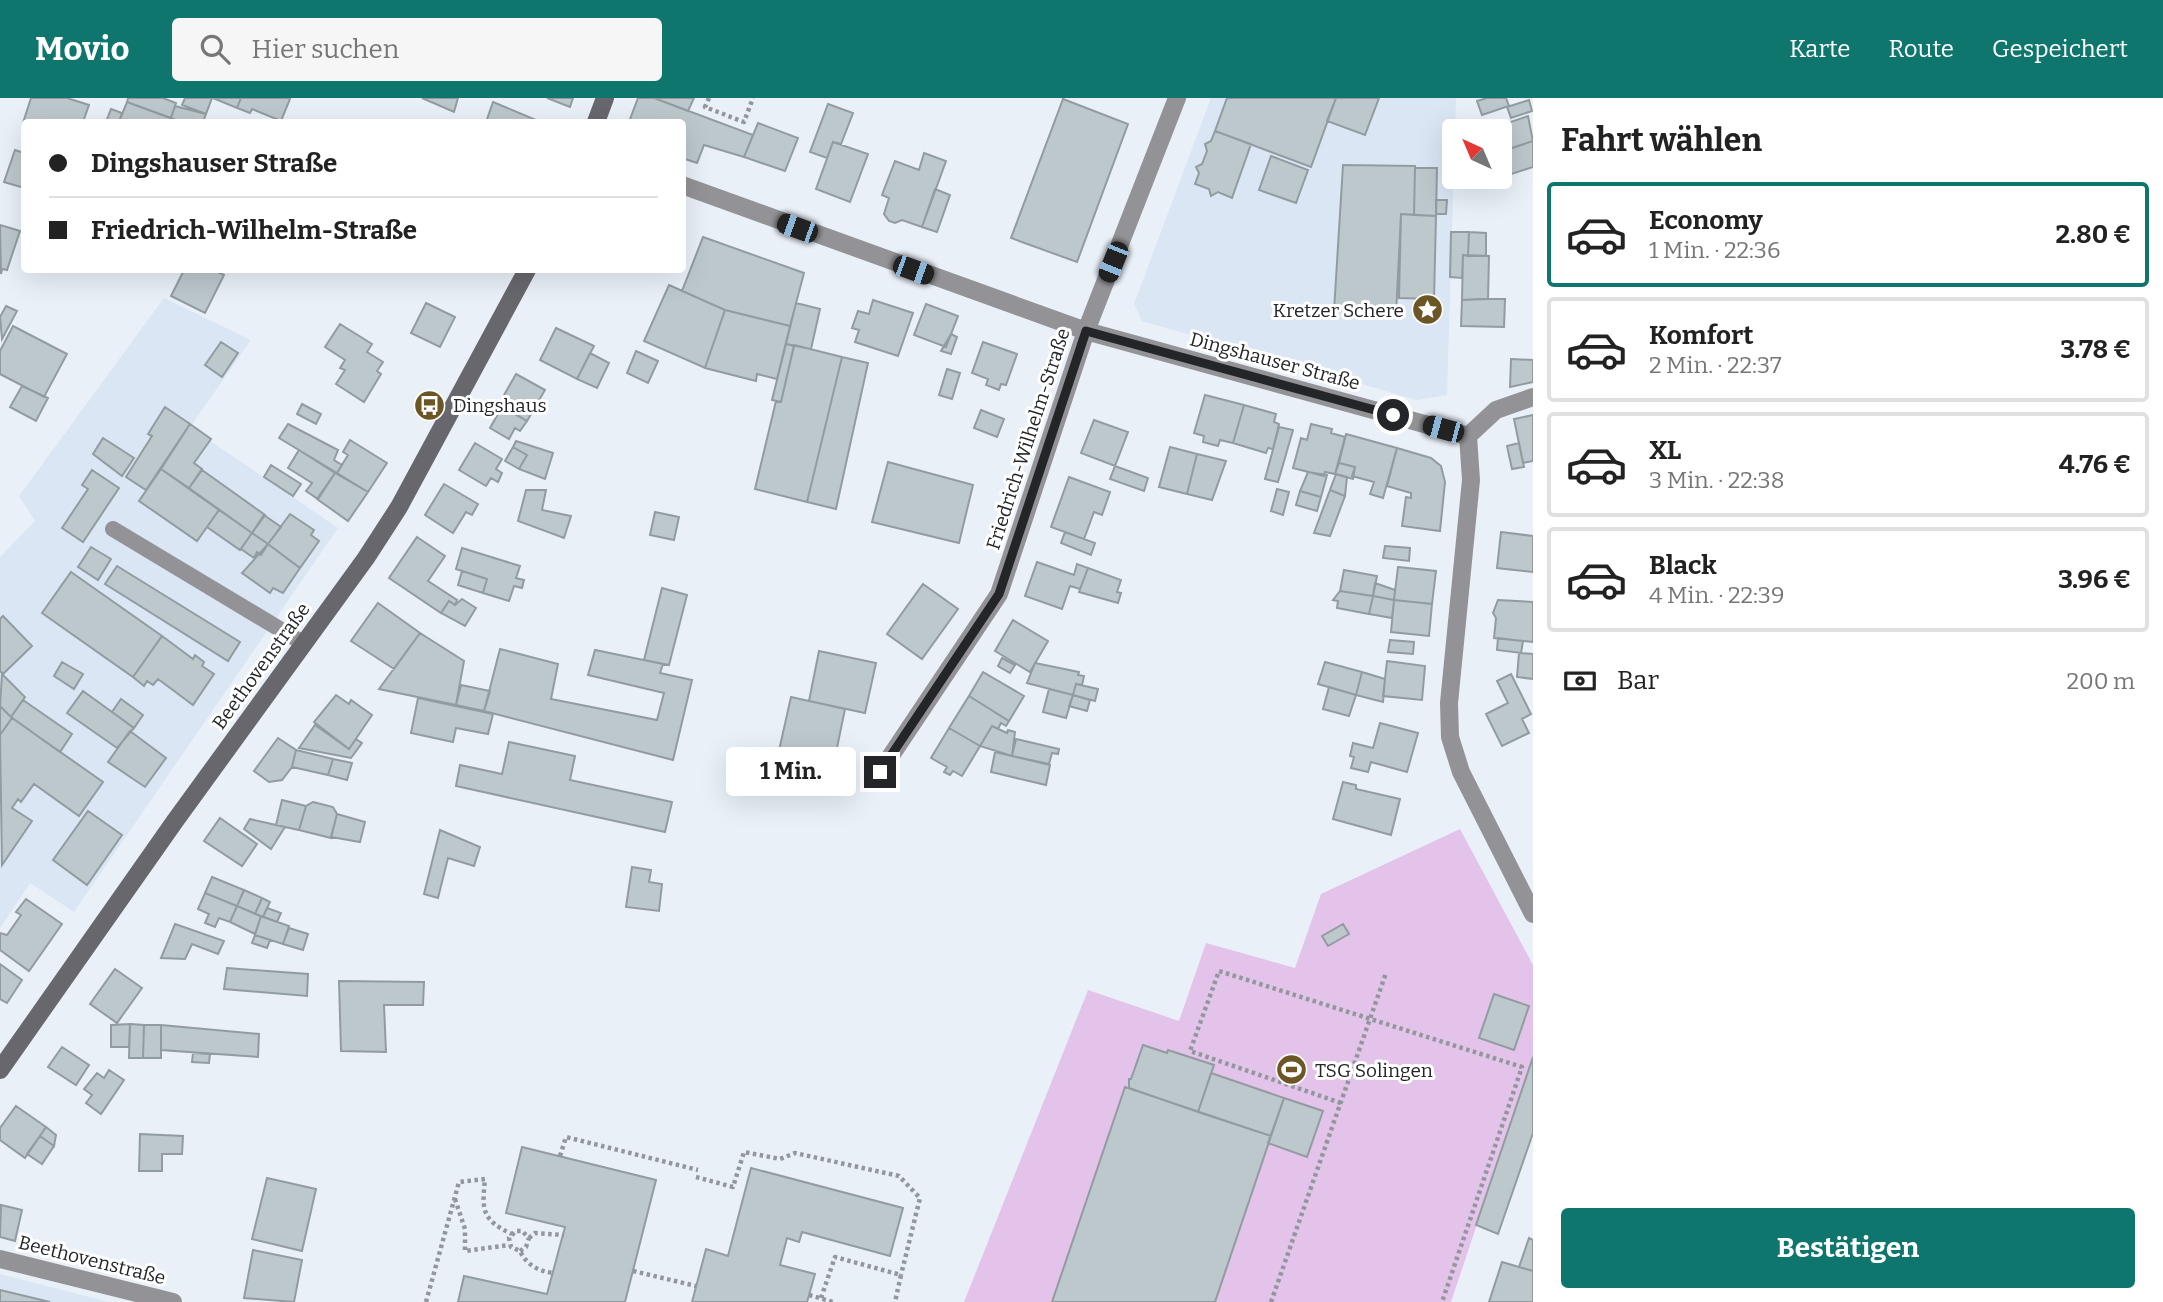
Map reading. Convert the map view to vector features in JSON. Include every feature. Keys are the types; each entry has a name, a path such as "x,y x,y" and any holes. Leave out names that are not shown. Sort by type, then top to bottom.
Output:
{"main road":[{"path":"597,119 605,98"},
{"name":"Beethovenstraße","path":"0,1070 399,507 525,273"}],"street":[{"name":"Friedrich-Wilhelm-Straße","path":"880,772 999,594 1086,331 1177,98"},
{"name":"Dingshauser Straße","path":"686,186 1086,331 1468,436"},
{"path":"1533,397 1496,410 1468,436 1471,480 1449,703 1450,737 1461,772 1533,914"},
{"name":"Beethovenstraße","path":"0,1259 173,1302"}],"lane":[{"path":"113,529 303,643"}],"path":[{"path":"709,98 705,107 744,121 753,98"},
{"path":"1342,1102 1190,1051 1219,971 1522,1068 1442,1302"},
{"path":"1271,1302 1385,974"},
{"path":"561,1156 566,1137 698,1170"},
{"path":"696,1177 733,1187 744,1152 780,1159 795,1153 899,1176 920,1198 895,1302"},
{"path":"426,1302 459,1182 485,1179 483,1206 487,1217 497,1227 512,1234 522,1231 528,1238"},
{"path":"454,1198 465,1229 465,1251 509,1245 520,1251 525,1261 553,1273"},
{"path":"520,1251 526,1247 528,1238 535,1233 564,1235"},
{"path":"509,1245 512,1234"},
{"path":"821,1298 835,1257 901,1275"},
{"path":"633,1271 696,1286"},
{"path":"809,1295 833,1302"}],"shaded area":[{"path":"1211,98 1456,98 1455,119 1442,119 1442,189 1453,189 1447,395 1417,400 1142,321 1134,304"},
{"path":"164,298 251,340 190,427 338,528 74,912 30,883 0,928 0,557 35,521 19,496"},
{"name":"TSG Solingen","path":"1460,829 1533,965 1533,1057 1451,1302 964,1302 1088,990 1179,1021 1206,943 1295,968 1321,894"},
{"path":"0,1274 109,1302 0,1302"}],"building":[{"path":"31,98 67,98 89,105 84,119 24,119"},
{"path":"128,98 163,98 176,103 171,118 127,102"},
{"path":"185,98 212,98 206,114 182,105"},
{"path":"213,98 241,98 237,108"},
{"path":"241,98 290,99 282,119 252,109 250,113 237,108"},
{"path":"422,98 458,98 454,112"},
{"path":"547,98 573,98 570,107"},
{"path":"638,98 654,98 753,135 744,157 704,145 697,163 686,159 686,119 630,119"},
{"path":"654,98 694,98 688,111"},
{"path":"1227,98 1336,98 1311,167 1215,131"},
{"path":"1336,98 1379,98 1365,135 1327,121"},
{"path":"1506,98 1509,106 1482,115 1477,101"},
{"path":"1063,99 1128,124 1077,262 1011,238"},
{"path":"1529,100 1532,111 1511,118 1507,107"},
{"path":"127,102 173,119 120,119"},
{"path":"493,102 534,119 487,119"},
{"path":"828,104 853,113 841,144 833,142 827,158 810,152"},
{"path":"175,106 206,114 204,119 171,118"},
{"path":"111,109 122,113 120,119 107,119"},
{"path":"1528,116 1533,141 1512,148 1512,121"},
{"path":"758,123 798,138 785,171 744,157"},
{"path":"1215,131 1251,144 1232,198 1218,192 1211,196 1209,189 1195,184 1199,173 1196,167 1202,164 1207,151 1205,144 1211,141"},
{"path":"1533,141 1533,167 1512,174 1512,148"},
{"path":"833,142 868,154 850,202 816,189"},
{"path":"15,150 21,152 21,187 4,182"},
{"path":"924,153 946,161 922,227 902,220 895,223 889,221 884,214 889,198 882,195 895,161 919,170"},
{"path":"1271,156 1308,170 1296,203 1259,190"},
{"path":"1343,165 1415,166 1414,215 1401,214 1396,315 1334,311"},
{"path":"1415,168 1437,168 1436,216 1414,215"},
{"path":"935,189 950,195 937,232 922,227"},
{"path":"1436,200 1447,200 1446,214 1436,214"},
{"path":"1401,214 1436,216 1434,299 1399,298"},
{"path":"0,225 20,231 7,270 2,269 1,274"},
{"path":"1451,232 1469,232 1468,256 1463,255 1462,278 1450,277"},
{"path":"1469,232 1486,233 1486,256 1468,256"},
{"path":"703,237 804,273 790,326 725,310 682,291"},
{"path":"1463,255 1489,256 1488,299 1462,300"},
{"path":"182,273 224,275 205,313 171,296"},
{"path":"669,285 725,310 705,368 644,341"},
{"path":"1505,299 1504,327 1461,326 1462,300"},
{"path":"873,300 913,313 898,356 855,342 859,330 852,328 858,311 869,314"},
{"path":"426,303 455,317 440,347 411,333"},
{"path":"796,303 820,309 811,349 786,344"},
{"path":"926,304 958,316 946,347 914,335"},
{"path":"6,306 17,311 2,339 0,317"},
{"path":"725,310 790,326 777,379 757,374 756,381 705,368"},
{"path":"340,324 372,344 367,352 383,362 377,371 381,374 364,402 336,384 345,370 340,368 345,360 325,347"},
{"path":"13,326 67,354 44,397 0,374 0,351"},
{"path":"556,328 594,346 577,379 540,360"},
{"path":"951,334 957,337 951,354 941,351"},
{"path":"221,342 238,353 222,377 205,365"},
{"path":"983,342 1017,354 1006,385 1001,384 999,390 986,385 988,379 972,373"},
{"path":"786,344 794,346 781,402 772,400"},
{"path":"794,345 842,357 807,502 755,489 776,401 781,402"},
{"path":"636,351 658,361 648,383 627,373"},
{"path":"590,353 609,363 597,388 577,379"},
{"path":"842,357 868,363 836,509 807,502"},
{"path":"1511,359 1533,360 1533,382 1510,387"},
{"path":"947,369 960,373 952,399 939,395"},
{"path":"516,374 545,390 527,421 499,404"},
{"path":"22,386 48,398 36,421 10,407"},
{"path":"1205,395 1244,405 1233,443 1220,440 1218,446 1203,442 1204,436 1194,433"},
{"path":"302,404 321,414 316,424 297,414"},
{"path":"1244,405 1276,414 1274,422 1279,424 1273,449 1268,448 1266,453 1233,443"},
{"path":"165,407 190,424 146,490 126,477 152,436 148,434"},
{"path":"502,407 527,421 520,431 515,428 509,439 490,428"},
{"path":"981,410 1004,419 997,437 974,428"},
{"path":"1533,415 1533,461 1523,463 1514,419"},
{"path":"1094,420 1128,432 1115,466 1081,453"},
{"path":"190,424 211,439 194,463 202,469 189,488 161,469"},
{"path":"288,424 338,450 334,460 342,465 337,473 279,438"},
{"path":"1311,424 1332,429 1331,433 1345,437 1335,474 1325,472 1324,476 1293,468 1301,438 1307,440"},
{"path":"1279,427 1293,430 1278,482 1265,479"},
{"path":"1346,434 1397,448 1383,498 1370,494 1374,482 1352,476 1355,467 1339,463"},
{"path":"103,438 134,458 122,476 93,454"},
{"path":"350,440 387,463 368,492 337,473 348,455 343,452"},
{"path":"516,441 553,453 545,479 519,469 527,455 513,447"},
{"path":"475,443 502,459 496,469 502,473 498,482 491,478 486,486 459,470"},
{"path":"1519,443 1524,467 1512,469 1507,446"},
{"path":"513,447 527,455 519,469 505,461"},
{"path":"1170,447 1197,454 1187,494 1159,487"},
{"path":"1397,448 1431,458 1441,466 1445,482 1440,531 1402,526 1406,497 1411,498 1411,493 1387,486"},
{"path":"299,450 335,473 318,499 306,491 312,483 288,468"},
{"path":"1197,454 1226,461 1212,500 1187,494"},
{"path":"888,462 973,485 959,543 872,522"},
{"path":"1339,463 1355,467 1353,479 1335,474"},
{"path":"271,465 301,484 293,496 264,477"},
{"path":"1115,466 1148,478 1144,491 1110,479"},
{"path":"161,469 219,510 197,541 139,501"},
{"path":"92,470 119,488 83,542 62,528 88,489 82,485"},
{"path":"202,470 265,515 252,533 189,488"},
{"path":"1308,472 1327,475 1321,497 1300,491"},
{"path":"335,473 368,492 348,521 317,499"},
{"path":"1336,474 1347,477 1345,496 1330,490"},
{"path":"1069,477 1110,492 1102,515 1094,512 1084,539 1051,527"},
{"path":"444,484 478,504 472,515 466,512 453,533 425,515"},
{"path":"1277,489 1289,492 1283,515 1271,511"},
{"path":"526,490 546,490 542,510 571,516 564,538 518,521"},
{"path":"1330,490 1345,496 1330,536 1314,533"},
{"path":"1300,491 1321,497 1317,511 1296,505"},
{"path":"219,510 252,533 240,550 207,527"},
{"path":"655,512 679,517 674,540 650,535"},
{"path":"290,514 314,530 311,535 319,541 300,568 268,544"},
{"path":"264,515 281,527 268,544 252,533"},
{"path":"1065,532 1095,543 1091,555 1061,543"},
{"path":"1501,532 1533,536 1533,572 1497,568"},
{"path":"252,533 268,544 261,555 257,552 254,558 241,549"},
{"path":"417,537 445,556 428,581 457,600 455,605 449,601 441,613 389,578"},
{"path":"268,544 300,568 283,593 273,588 270,593 242,573"},
{"path":"1385,546 1410,548 1409,561 1383,558"},
{"path":"91,547 111,559 98,580 78,567"},
{"path":"462,548 520,566 516,578 524,580 522,588 514,586 509,601 483,593 487,579 456,569"},
{"path":"1037,562 1074,575 1077,564 1088,568 1080,589 1070,586 1062,609 1025,596"},
{"path":"117,566 240,642 228,661 105,584"},
{"path":"1398,567 1436,571 1432,604 1394,600"},
{"path":"1088,568 1121,580 1117,592 1121,593 1118,603 1079,592"},
{"path":"1344,570 1377,576 1373,596 1340,591"},
{"path":"462,571 487,579 483,593 458,585"},
{"path":"71,572 162,636 133,677 42,613"},
{"path":"1375,583 1395,590 1394,600 1373,596"},
{"path":"923,584 958,609 922,659 887,634"},
{"path":"662,588 687,595 669,665 644,660"},
{"path":"1340,591 1373,596 1369,614 1337,608 1338,601 1333,600"},
{"path":"1373,596 1394,600 1392,618 1369,614"},
{"path":"462,599 476,608 465,626 441,613 449,601 455,605"},
{"path":"1394,600 1432,604 1429,636 1391,632"},
{"path":"1498,600 1533,602 1533,642 1494,638 1496,618 1493,613"},
{"path":"378,603 420,633 394,669 351,641"},
{"path":"3,616 32,646 3,674 0,671 0,619"},
{"path":"1013,620 1048,641 1030,672 995,651"},
{"path":"420,633 464,661 456,705 379,689"},
{"path":"162,636 193,659 195,655 204,662 202,666 214,674 193,705 158,679 153,685 147,681 144,686 133,677"},
{"path":"1498,638 1523,641 1521,653 1497,650"},
{"path":"1390,640 1414,642 1413,654 1388,652"},
{"path":"500,649 558,664 551,699 657,720 664,693 588,675 595,650 663,664 660,673 692,680 673,760 484,711"},
{"path":"819,651 876,663 865,713 809,701"},
{"path":"1519,653 1533,654 1533,679 1517,677"},
{"path":"1002,658 1015,665 1010,673 998,666"},
{"path":"1387,661 1425,666 1422,700 1383,696"},
{"path":"62,662 83,674 74,689 54,676"},
{"path":"1325,662 1362,672 1356,695 1318,684"},
{"path":"1035,663 1079,672 1078,675 1084,676 1082,685 1076,684 1073,695 1027,683"},
{"path":"983,672 1024,696 1009,721 969,696"},
{"path":"1362,672 1385,679 1383,702 1356,695"},
{"path":"2,674 25,697 11,717 0,706"},
{"path":"1511,674 1531,714 1522,719 1529,733 1502,746 1486,714 1508,703 1497,681"},
{"path":"1076,684 1098,689 1095,701 1073,695"},
{"path":"461,685 490,691 484,711 456,705"},
{"path":"1329,687 1356,695 1349,716 1323,709"},
{"path":"1049,689 1073,695 1066,718 1043,712"},
{"path":"83,691 134,728 117,748 67,713"},
{"path":"336,695 349,704 351,700 372,715 349,749 314,722"},
{"path":"1073,695 1090,700 1087,711 1069,706"},
{"path":"969,696 1009,721 1006,726 1001,723 998,729 992,726 980,746 949,728"},
{"path":"791,697 845,709 833,767 778,755"},
{"path":"418,698 493,714 488,734 456,728 453,742 411,733"},
{"path":"121,699 143,715 134,728 112,712"},
{"path":"23,700 72,734 60,752 11,717"},
{"path":"0,706 12,718 0,735"},
{"path":"12,718 103,782 79,816 34,784 21,802 18,799 12,808 32,821 2,865 0,735"},
{"path":"1380,723 1418,733 1407,772 1371,762 1368,772 1351,768 1354,757 1350,756 1353,743 1373,748"},
{"path":"315,725 349,749 356,739 362,743 351,758 299,748"},
{"path":"992,726 1007,733 1008,730 1015,732 1012,756 980,746"},
{"path":"949,728 980,746 962,776 953,771 950,775 944,772 947,767 931,758"},
{"path":"130,731 166,758 145,787 108,762"},
{"path":"278,738 296,750 292,767 282,780 269,782 254,771"},
{"path":"1016,739 1059,749 1058,754 1052,753 1049,764 1012,756"},
{"path":"509,742 575,756 570,780 672,802 665,832 456,786 460,765 502,774"},
{"path":"296,750 333,759 328,775 292,767"},
{"path":"995,752 1050,765 1046,785 991,772"},
{"path":"333,759 352,763 347,780 328,775"},
{"path":"1343,782 1356,785 1356,789 1400,799 1391,835 1333,819"},
{"path":"282,800 306,806 299,830 276,825"},
{"path":"313,802 333,807 337,814 331,838 299,830 306,806"},
{"path":"88,811 122,835 87,885 53,860"},
{"path":"337,814 365,822 360,842 331,837"},
{"path":"220,818 257,844 242,866 204,841"},
{"path":"250,819 285,827 271,849 244,829"},
{"path":"440,830 480,847 474,866 448,858 438,898 424,894"},
{"path":"632,867 651,870 649,882 662,884 659,911 626,907"},
{"path":"212,877 244,890 237,906 205,893"},
{"path":"244,890 262,898 255,914 237,906"},
{"path":"205,893 237,906 230,922 219,918 215,927 205,923 209,914 198,909"},
{"path":"262,898 270,902 263,917 255,914"},
{"path":"26,899 62,924 29,971 0,950 0,933 7,935 21,915 16,912"},
{"path":"237,906 261,916 255,934 230,922"},
{"path":"267,908 281,913 277,922 263,917"},
{"path":"261,916 289,926 283,944 255,935"},
{"path":"175,924 224,941 218,954 192,944 185,959 161,958"},
{"path":"1343,924 1349,934 1328,946 1322,936"},
{"path":"289,928 308,934 303,950 283,944"},
{"path":"255,935 270,940 267,948 252,943"},
{"path":"0,964 22,980 7,1003 0,999"},
{"path":"227,968 308,974 307,996 224,989"},
{"path":"115,969 142,988 117,1023 90,1004"},
{"path":"339,981 424,982 423,1005 384,1005 386,1052 341,1051"},
{"path":"1494,994 1529,1006 1514,1050 1479,1038"},
{"path":"130,1024 129,1047 111,1047 111,1025"},
{"path":"130,1024 144,1025 143,1058 129,1058"},
{"path":"144,1025 161,1025 161,1058 143,1058"},
{"path":"161,1025 259,1034 258,1057 161,1050"},
{"path":"1143,1045 1214,1065 1198,1112 1129,1088 1129,1079"},
{"path":"62,1047 89,1065 76,1085 48,1067"},
{"path":"193,1053 210,1054 209,1063 192,1062"},
{"path":"1533,1057 1533,1133 1498,1234 1476,1225"},
{"path":"109,1070 124,1080 101,1114 86,1103 92,1095 84,1089 97,1073 104,1078"},
{"path":"1211,1073 1284,1098 1271,1136 1198,1112"},
{"path":"1125,1087 1271,1136 1215,1302 1052,1302"},
{"path":"1284,1098 1323,1111 1307,1157 1268,1143"},
{"path":"16,1106 46,1127 25,1158 0,1140 0,1128"},
{"path":"46,1127 56,1135 54,1146 40,1136"},
{"path":"140,1134 183,1136 182,1154 162,1154 162,1171 139,1171"},
{"path":"40,1136 54,1146 42,1164 27,1154"},
{"path":"522,1147 656,1180 625,1302 458,1302 464,1276 547,1294 565,1227 506,1213"},
{"path":"751,1168 903,1208 890,1256 802,1232 799,1242 787,1238 780,1265 815,1274 807,1302 692,1302 706,1249 728,1256"},
{"path":"267,1178 316,1189 302,1251 252,1239"},
{"path":"1,1205 22,1210 15,1241 0,1237"},
{"path":"1529,1238 1533,1240 1533,1271 1519,1267"},
{"path":"253,1250 302,1260 294,1302 244,1298"},
{"path":"1502,1262 1533,1271 1533,1302 1489,1302"},
{"path":"0,1290 50,1302 0,1302"}],"place":[{"name":"Kretzer Schere","path":"1427,310"},
{"name":"Dingshaus","path":"430,405"},
{"name":"TSG Solingen","path":"1292,1070"}],"route":[{"path":"880,772 999,594 1086,331 1393,415"}]}
